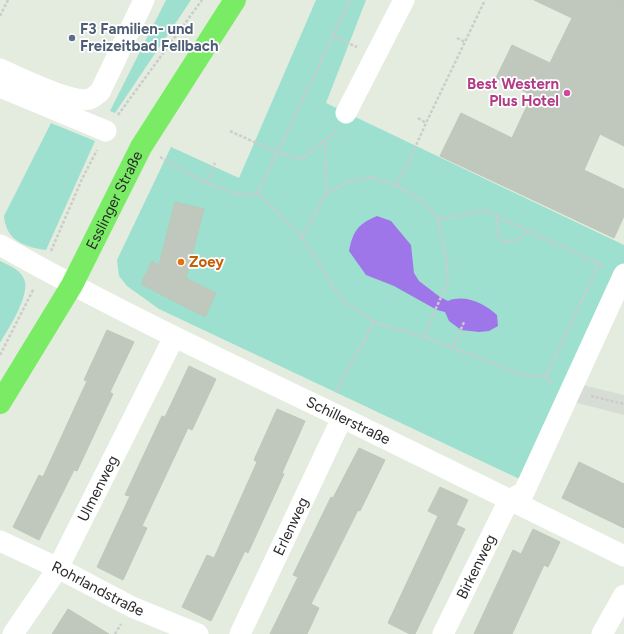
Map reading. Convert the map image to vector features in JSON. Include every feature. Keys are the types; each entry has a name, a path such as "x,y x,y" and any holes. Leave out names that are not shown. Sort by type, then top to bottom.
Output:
{"main road":[{"name":"Esslinger Straße","path":"0,403 72,285 141,147 235,0"}],"street":[{"path":"0,69 79,100 91,99 100,92 144,0"},
{"path":"346,113 404,0"},
{"path":"0,87 106,131"},
{"name":"Schillerstraße","path":"0,245 72,285 174,337 624,556"},
{"path":"509,500 524,492 624,274"},
{"name":"Ulmenweg","path":"13,634 58,568 174,337"},
{"name":"Erlenweg","path":"240,634 334,414"},
{"name":"Birkenweg","path":"443,634 509,500"},
{"name":"Rohrlandstraße","path":"0,541 58,568 132,607 198,634"},
{"path":"602,634 624,595"}],"path":[{"path":"0,16 8,0"},
{"path":"258,193 276,152 350,0"},
{"path":"396,186 485,0"},
{"path":"332,36 375,55"},
{"path":"457,38 465,42"},
{"path":"230,131 276,152 301,159 338,129 346,113"},
{"path":"418,118 426,123"},
{"path":"302,237 326,194 326,140"},
{"path":"167,161 206,183 239,195 258,193"},
{"path":"206,183 215,163"},
{"path":"326,194 345,183 370,177 396,186 424,202 438,218 448,279 424,337"},
{"path":"258,193 302,237 343,301 374,322 424,337 526,376 546,376"},
{"path":"438,218 488,210 526,231 599,264 546,376"},
{"path":"497,216 497,234 503,242 515,241 526,231"},
{"path":"0,355 43,269"},
{"path":"334,414 374,322"},
{"path":"453,348 464,322"},
{"path":"546,376 553,386 569,393 578,393 624,404"},
{"path":"115,634 122,624"}],"shaded area":[{"path":"166,0 191,0 115,113 110,111"},
{"path":"316,0 366,0 326,103 624,245 624,274 528,483 159,309 127,286 119,276 117,260 171,147 239,178"},
{"path":"51,123 95,141 46,250 24,245 13,237 8,231 4,216"},
{"path":"377,216 391,221 411,245 414,273 419,281 440,297 448,301 454,299 467,299 480,303 497,315 498,326 489,331 479,332 461,330 449,321 445,312 437,310 394,286 366,275 349,251 352,238 357,229 365,222"},
{"path":"0,261 21,274 25,284 25,292 18,310 0,343"},
{"path":"574,383 624,395 624,415 566,400"}],"building":[{"path":"534,0 624,0 624,146 600,134 584,170 624,189 624,216 614,238 440,156 461,113 512,138 532,95 496,78 512,45 550,63 572,18"},
{"path":"175,202 204,209 186,278 216,293 205,317 141,284 152,261 159,265"},
{"path":"107,330 134,342 110,392 113,394 77,471 74,470 39,540 13,527 39,475 43,477 87,381 84,380"},
{"path":"189,366 216,379 192,430 188,428 142,526 147,528 123,580 97,567 130,496 125,495 162,416 165,417"},
{"path":"277,409 305,421 282,473 284,474 248,553 245,551 211,621 182,607 207,555 214,558 257,462 254,460"},
{"path":"359,448 385,460 311,604 319,608 307,634 270,634 298,577 293,575 331,497 333,498"},
{"path":"579,462 624,484 624,528 562,498"},
{"path":"440,487 468,500 456,525 465,529 415,634 410,634 388,623 438,516 428,511"},
{"path":"533,529 560,542 548,567 544,565 512,634 474,634 513,550 521,554"},
{"path":"68,609 109,634 52,634"}],"place":[{"name":"F3 Familien- und Freizeitbad Fellbach","path":"72,38"},
{"name":"Best Western Plus Hotel","path":"567,93"},
{"name":"Zoey","path":"181,262"}]}
